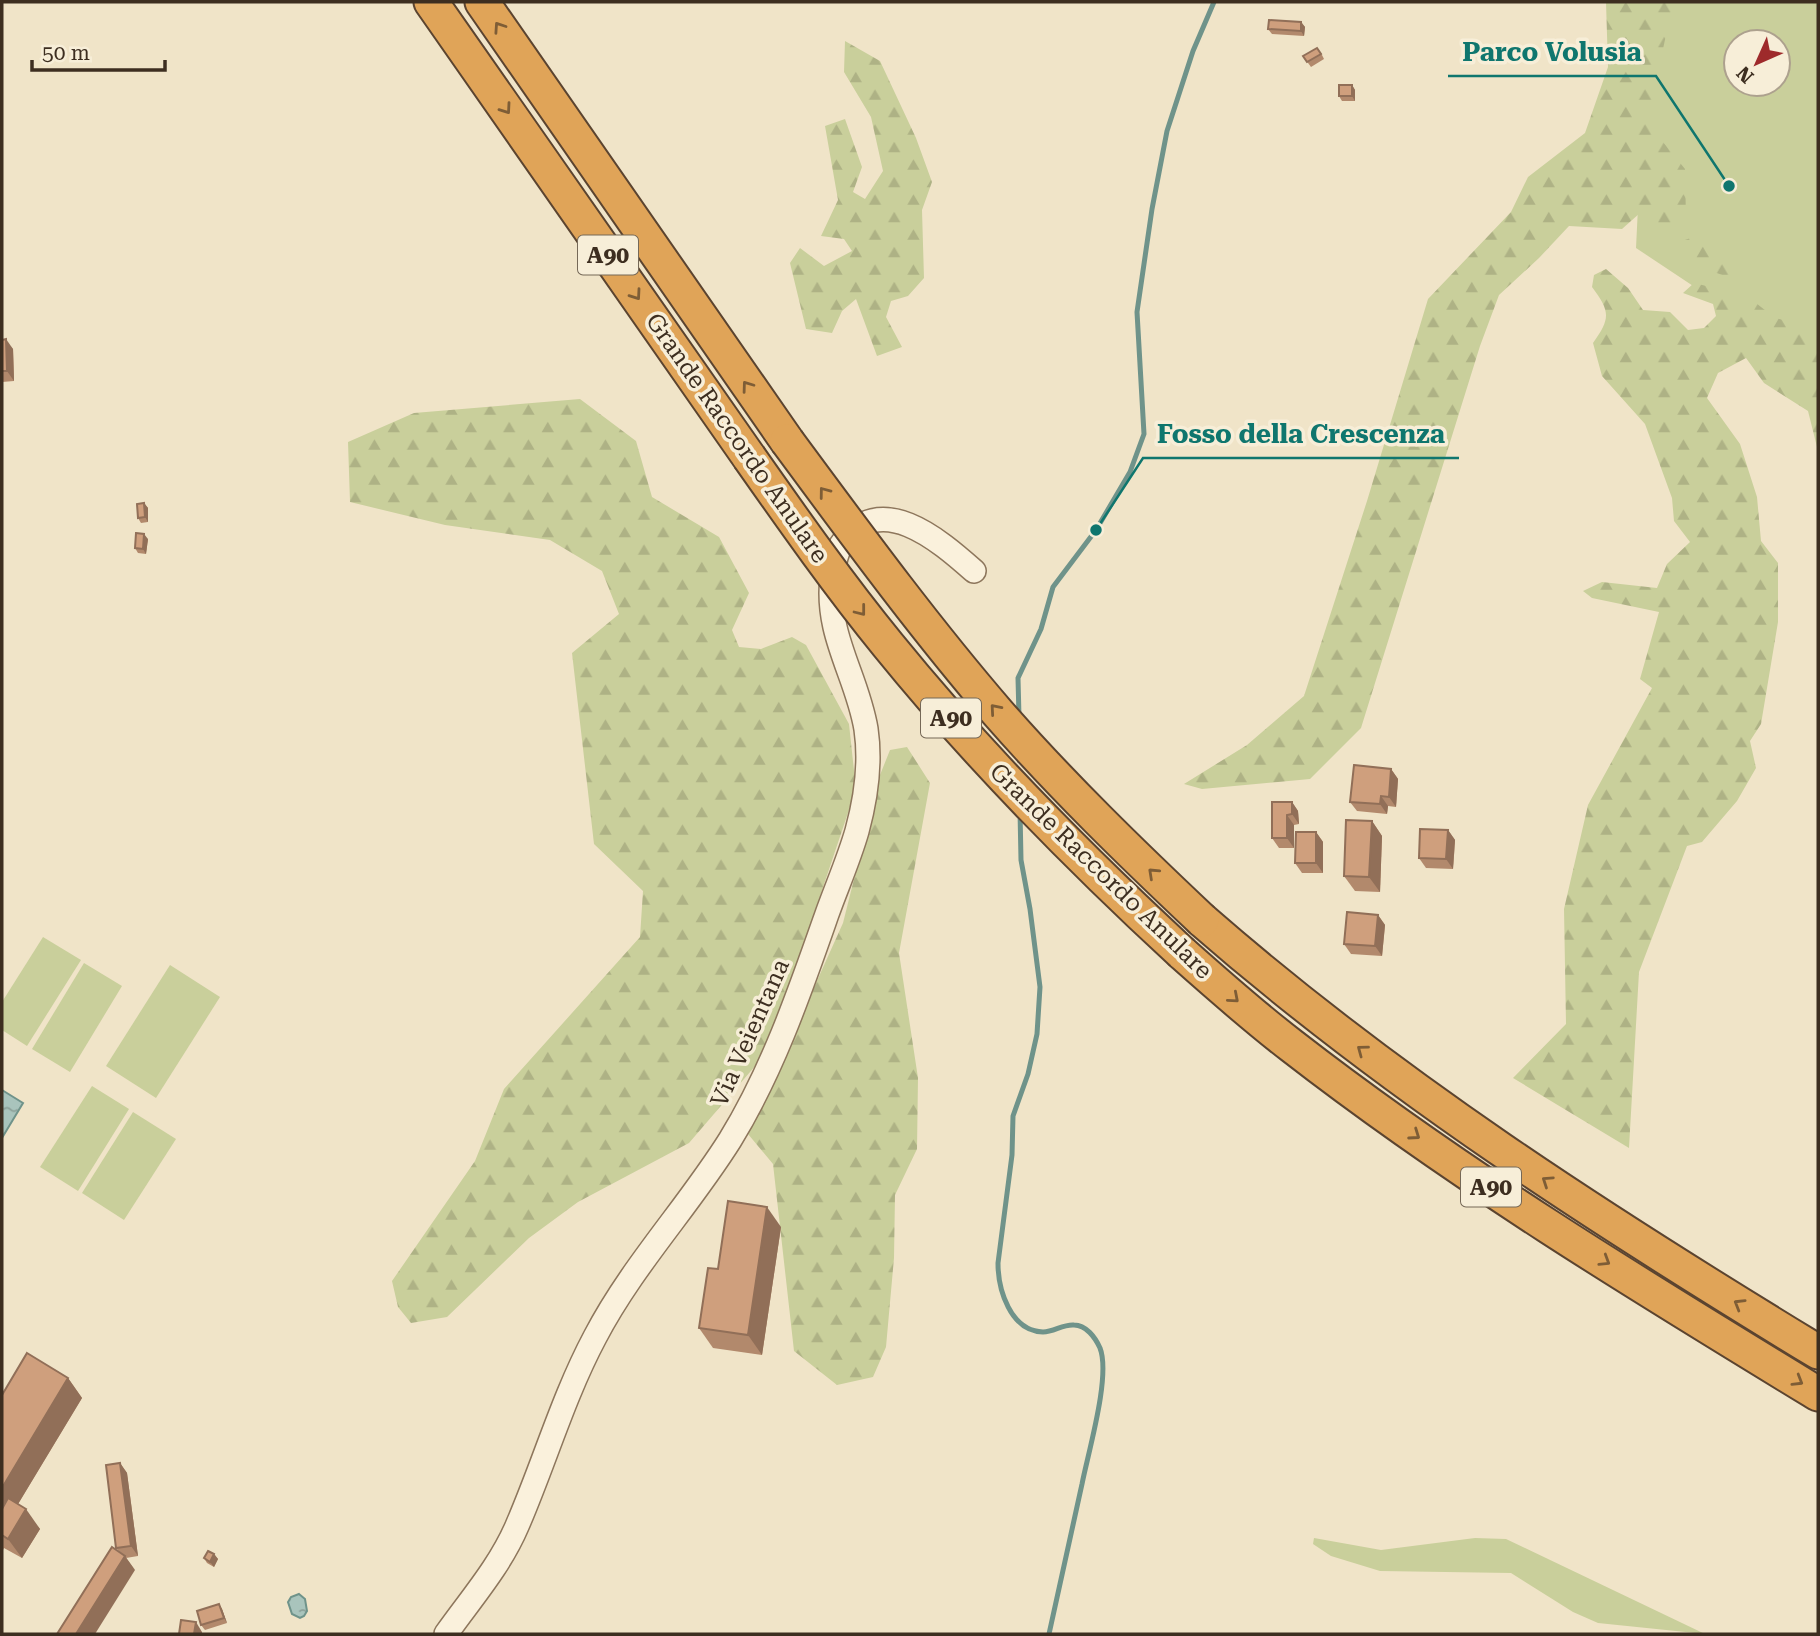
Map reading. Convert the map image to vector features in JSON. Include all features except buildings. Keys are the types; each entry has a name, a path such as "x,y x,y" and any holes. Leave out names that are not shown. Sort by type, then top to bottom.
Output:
{"highway":[{"name":"Grande Raccordo Anulare","path":"431,2 749,457 863,613 948,715 1067,843 1182,953 1290,1045 1458,1165 1603,1260 1818,1394"},
{"name":"Grande Raccordo Anulare","path":"482,2 786,441 892,582 997,711 1104,826 1202,920 1308,1009 1434,1104 1597,1214 1818,1352"}],"street":[{"name":"Via Veientana","path":"446,1634 512,1537 574,1380 595,1335 629,1281 719,1157 745,1114 788,1021 817,944 857,830 868,765 864,718 833,623 831,589 839,549 845,540 864,525 887,519 902,522 927,534 974,570"}],"green space":[{"path":"1606,2 1673,2 1653,96 1658,136 1685,169 1686,221 1668,236 1656,229 1662,208 1649,205 1622,229 1569,226 1499,295 1480,346 1361,728 1310,779 1202,789 1184,784 1247,745 1304,696 1428,299 1511,212 1528,177 1585,133 1608,67"},
{"path":"1670,2 1818,2 1818,369 1636,248 1642,125"},
{"path":"845,41 880,61 916,138 932,182 922,210 924,278 908,296 891,301 886,317 902,347 877,356 856,299 842,311 832,333 806,329 790,263 800,248 824,266 852,251 844,239 821,236 838,200 825,126 845,119 862,167 853,192 865,199 883,171 871,117 844,72"},
{"path":"1702,234 1725,259 1741,266 1744,271 1740,276 1728,277 1683,261 1677,248 1682,241"},
{"path":"1606,269 1628,288 1643,310 1670,312 1688,330 1704,328 1716,316 1713,304 1683,293 1694,283 1747,296 1775,318 1803,324 1818,339 1818,451 1808,411 1764,383 1746,358 1718,373 1707,398 1740,444 1757,497 1761,541 1778,563 1778,622 1761,724 1750,741 1756,768 1737,801 1702,842 1687,846 1639,972 1629,1148 1513,1078 1566,1024 1564,909 1588,805 1652,688 1640,679 1659,612 1592,598 1583,591 1602,582 1657,588 1667,564 1690,542 1674,521 1672,498 1645,424 1602,376 1593,343 1603,327 1606,315 1602,302 1592,287 1594,275"},
{"path":"580,399 636,441 652,497 719,537 749,593 732,630 739,647 761,649 792,637 806,645 849,724 856,789 768,1051 689,1143 578,1202 529,1238 447,1317 411,1323 398,1307 392,1281 475,1161 504,1089 640,937 643,891 594,844 572,653 619,614 602,571 550,540 445,525 350,502 348,442 414,413"},
{"path":"907,747 930,783 899,953 918,1078 917,1149 895,1195 894,1258 886,1347 873,1377 837,1385 794,1351 773,1164 748,1134 843,923 880,775 890,750"},
{"path":"43,937 81,960 27,1046 2,1030 2,1002"},
{"path":"84,963 122,986 70,1072 32,1049"},
{"path":"170,965 220,997 156,1098 106,1066"},
{"path":"92,1086 129,1109 78,1191 40,1167"},
{"path":"133,1112 176,1139 124,1220 82,1193"},
{"path":"1314,1538 1381,1550 1475,1538 1506,1539 1705,1634 1598,1623 1573,1612 1511,1573 1380,1571 1331,1556 1313,1544"}],"water":[{"path":"2,1090 23,1103 2,1138"},
{"path":"299,1594 305,1599 307,1611 300,1618 292,1614 288,1602 291,1597"}],"waterway":[{"path":"1019,717 1018,678 1041,629 1053,587 1096,530 1130,472 1144,434 1137,312 1152,209 1167,131 1193,51 1214,2"},
{"path":"1020,811 1021,860 1040,987 1037,1034 1028,1074 1013,1116 1012,1155 998,1263 1000,1285 1008,1307 1022,1324 1043,1332 1070,1325 1082,1327 1096,1340 1103,1361 1101,1395 1049,1634"}],"place":[{"name":"Parco Volusia","path":"1729,186"},
{"name":"Fosso della Crescenza","path":"1096,530"}]}
